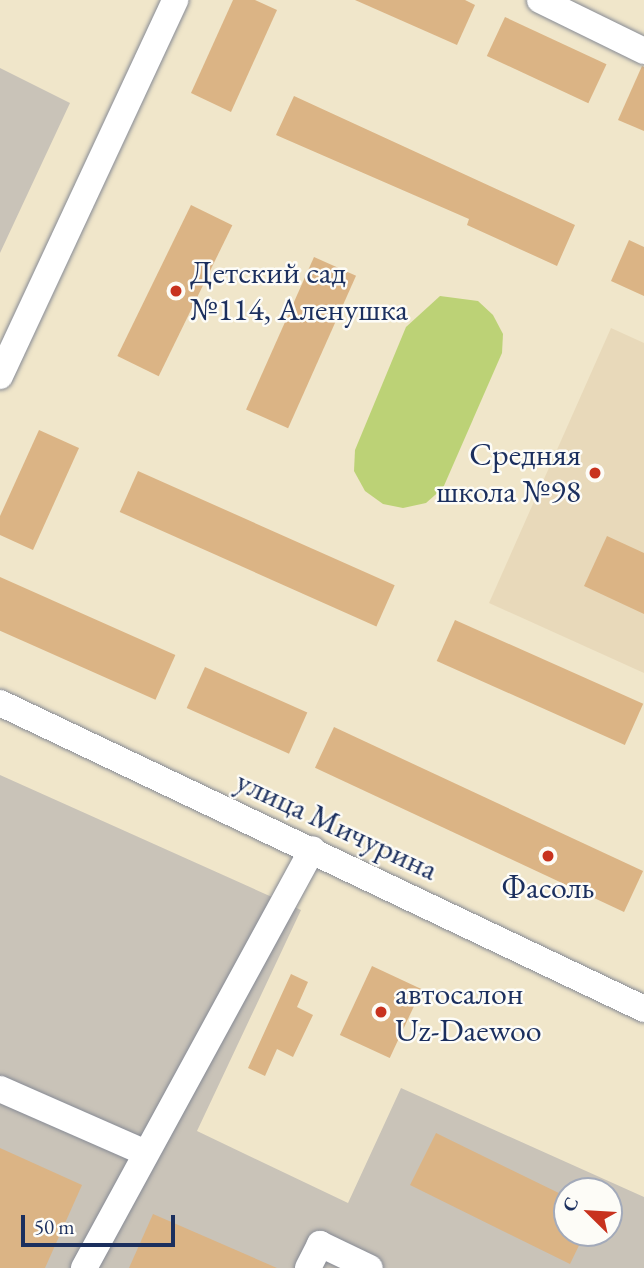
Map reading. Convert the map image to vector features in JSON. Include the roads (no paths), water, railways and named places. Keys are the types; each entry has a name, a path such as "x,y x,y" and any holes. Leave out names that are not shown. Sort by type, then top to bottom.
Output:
{"street":[{"path":"0,376 175,0"},
{"path":"540,0 644,51"},
{"name":"улица Мичурина","path":"0,703 642,1004"},
{"path":"83,1268 312,849"},
{"path":"0,1089 146,1153"},
{"path":"309,1268 320,1244 370,1268"}],"place":[{"name":"Детский сад №114, Аленушка","path":"176,291"},
{"name":"Средняя школа №98","path":"595,473"},
{"name":"Фасоль","path":"548,856"},
{"name":"автосалон Uz-Daewoo","path":"381,1012"}]}
